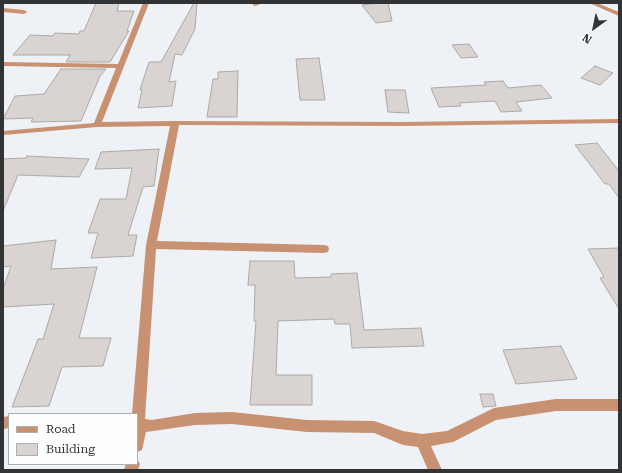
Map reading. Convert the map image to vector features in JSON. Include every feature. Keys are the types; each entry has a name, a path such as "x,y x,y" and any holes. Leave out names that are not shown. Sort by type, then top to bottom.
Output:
{"street":[{"path":"97,125 122,66 146,3"},
{"path":"592,3 619,14"},
{"path":"3,10 24,12"},
{"path":"3,64 122,66"},
{"path":"3,133 97,125 175,123 401,124 619,121"},
{"path":"138,413 151,245 175,123"},
{"path":"151,245 324,249"},
{"path":"138,425 152,426 195,419 232,418 307,426 374,427 403,438 422,441 448,437 494,414 556,406 619,405"},
{"path":"138,428 140,433 138,440"},
{"path":"422,441 435,470"}],"building":[{"path":"96,3 119,3 117,11 134,11 127,31 129,31 110,62 66,62 70,55 13,55 30,35 53,36 55,33 79,34 80,31 84,31"},
{"path":"194,3 197,3 195,29 182,55 175,54 169,82 176,81 172,106 138,108 142,90 140,90 149,62 161,62"},
{"path":"388,3 392,21 376,23 362,5"},
{"path":"469,44 478,57 461,58 452,45"},
{"path":"319,58 325,100 300,100 296,59"},
{"path":"595,66 613,73 600,85 581,78"},
{"path":"61,69 106,69 100,76 81,121 31,122 33,118 3,119 15,96 44,94"},
{"path":"238,71 237,117 207,117 213,79 218,79 218,72"},
{"path":"503,81 508,88 541,85 552,98 516,102 522,111 501,112 495,101 459,103 461,106 439,107 431,88 486,85 484,82"},
{"path":"385,90 405,90 409,113 388,112"},
{"path":"597,143 619,171 619,198 609,184 605,184 575,145"},
{"path":"159,149 154,186 143,187 128,235 137,235 133,256 91,258 98,233 88,233 100,199 126,199 132,168 95,169 101,152"},
{"path":"27,156 89,159 79,177 18,175 3,211 3,159 26,158"},
{"path":"56,240 51,269 97,267 79,338 111,338 103,366 62,367 49,406 12,407 38,339 43,339 54,304 3,307 3,289 11,266 3,267 3,246"},
{"path":"619,248 619,309 600,278 604,277 588,249"},
{"path":"250,261 294,261 295,278 331,277 331,274 357,273 364,330 421,328 424,346 352,348 350,324 335,324 334,319 278,321 276,375 312,375 312,405 250,405 256,321 254,321 255,285 248,285"},
{"path":"561,346 577,379 516,384 503,350"},
{"path":"480,394 493,394 496,406 483,407"}]}
